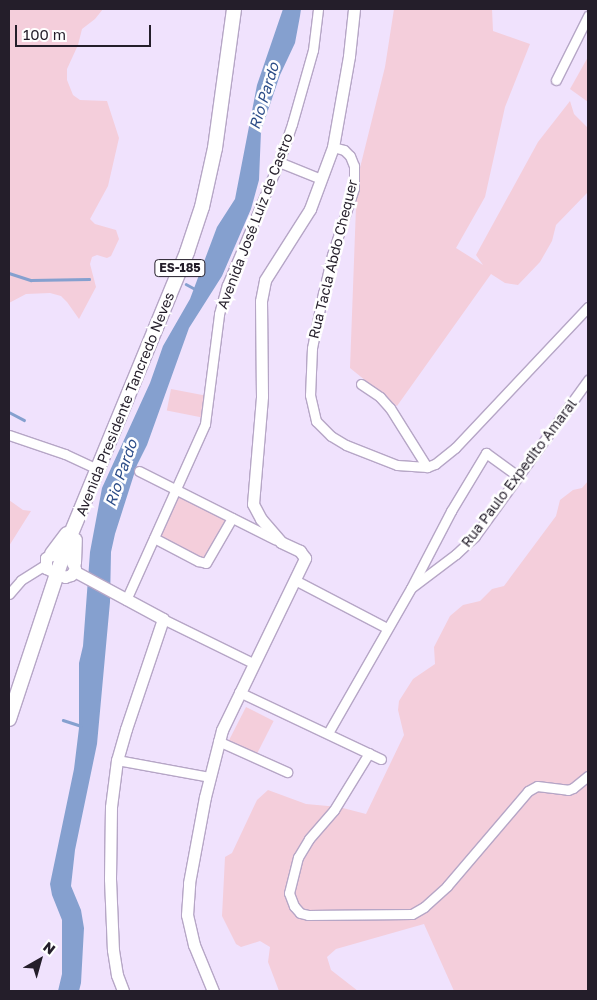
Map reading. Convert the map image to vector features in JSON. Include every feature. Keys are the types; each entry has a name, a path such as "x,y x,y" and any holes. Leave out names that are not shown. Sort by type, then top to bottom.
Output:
{"main road":[{"name":"Avenida Presidente Tancredo Neves","path":"80,514 187,252 202,207 215,148 234,9"},
{"path":"9,719 64,565 80,514"},
{"path":"64,565 74,547 80,514"}],"street":[{"name":"Avenida José Luiz de Castro","path":"126,600 205,424 219,314 225,293 279,162 313,50 318,9"},
{"path":"281,542 261,519 253,504 262,396 261,301 265,280 306,216 333,147 349,56 354,9"},
{"path":"556,80 588,16"},
{"name":"Rua Tacla Abdo Chequer","path":"333,147 344,150 350,156 354,166 354,188 332,255 312,348 310,395 313,413 324,430 346,445 397,465 427,467"},
{"path":"279,162 321,180"},
{"path":"360,384 380,397 390,408 427,467 455,448 588,307"},
{"name":"Rua Paulo Expedito Amaral","path":"328,732 410,588 466,546 588,380"},
{"path":"9,435 65,454 97,470"},
{"path":"410,588 451,511 486,453 518,476"},
{"path":"139,471 300,551 304,555 304,561 239,692 218,741 210,777 196,846 187,910 188,928 213,991"},
{"path":"154,538 198,561 206,563 232,518"},
{"path":"9,594 21,580 64,565 126,600 253,663"},
{"path":"295,580 387,628"},
{"path":"123,991 114,962 111,905 111,822 117,760 163,619"},
{"path":"239,692 328,732 381,759"},
{"path":"218,741 287,772"},
{"path":"369,753 338,805 309,839 298,857 289,893 294,906 300,913 308,915 412,914 424,907 447,886 528,791 537,786 568,790 588,776"},
{"path":"117,760 210,777"}],"shaded area":[{"path":"9,9 103,9 95,19 82,29 78,45 67,69 67,80 73,95 80,100 107,101 119,138 108,186 90,219 95,224 116,230 119,239 111,256 107,258 97,255 92,257 90,264 96,287 79,319 61,296 50,293 26,294 9,303"},
{"path":"394,9 492,9 493,31 530,44 505,107 485,197 456,248 483,265 476,255 538,142 570,101 574,114 588,128 588,192 556,225 552,241 540,262 518,285 505,283 491,274 397,406 350,368 357,180 385,67"},
{"path":"588,57 588,102 570,89"},
{"path":"171,389 206,396 202,417 167,411"},
{"path":"588,481 588,991 454,991 424,924 336,949 327,957 331,970 358,991 279,991 268,962 270,947 260,941 241,947 236,944 222,916 225,857 232,853 257,800 268,790 306,804 339,807 366,814 404,735 398,710 399,701 413,679 435,664 434,647 450,616 463,605 480,601 492,589 504,586 556,516 560,500 573,490 582,488"},
{"path":"179,496 226,520 206,560 159,536"},
{"path":"9,500 23,510 31,511 9,546"},
{"path":"246,707 274,721 256,755 229,741"}],"water":[{"name":"Rio Pardo","path":"283,9 301,9 295,43 280,75 261,131 259,180 251,209 222,276 189,328 147,445 137,465 115,534 111,552 110,602 97,744 75,850 71,886 81,910 84,928 81,983 79,991 58,991 62,974 62,920 52,895 50,884 74,769 79,728 79,663 83,646 90,552 102,488 150,383 163,346 190,299 217,227 235,199 257,85"}],"waterway":[{"path":"9,273 31,280 89,279"},
{"path":"186,284 195,289"},
{"path":"9,412 24,420"},
{"path":"63,720 81,726"}]}
